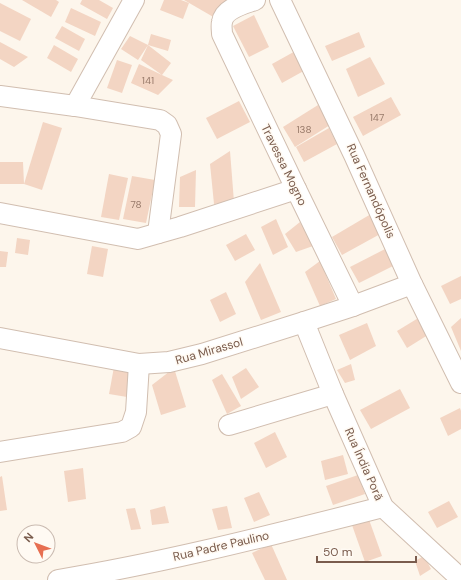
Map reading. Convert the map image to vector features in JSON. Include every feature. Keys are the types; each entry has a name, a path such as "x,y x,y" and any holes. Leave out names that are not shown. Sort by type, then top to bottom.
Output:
{"street":[{"path":"75,106 134,0"},
{"name":"Travessa Mogno","path":"255,0 230,10 224,16 222,23 222,34 353,306"},
{"name":"Rua Fernandópolis","path":"280,0 354,155 412,284 461,383"},
{"path":"0,96 75,106 160,120 167,125 171,134 158,233"},
{"path":"0,213 138,238 296,190"},
{"name":"Rua Mirassol","path":"0,338 139,364 169,362 202,354 304,322 412,284"},
{"name":"Rua Índia Porã","path":"304,322 333,394 383,507 461,579"},
{"path":"0,452 122,432 131,427 136,412 139,364"},
{"path":"228,425 333,394"},
{"name":"Rua Padre Paulino","path":"58,580 108,576 383,507"}],"building":[{"path":"22,0 56,0 59,2 51,17"},
{"path":"82,0 99,0 113,8 107,19 80,4"},
{"path":"164,0 181,0 189,3 183,19 160,10"},
{"path":"184,0 229,0 222,22"},
{"path":"0,3 31,19 20,41 0,31"},
{"path":"71,8 101,22 95,36 65,22"},
{"path":"254,15 269,47 249,57 233,26"},
{"path":"62,26 85,39 79,51 55,38"},
{"path":"359,32 365,47 332,61 325,46"},
{"path":"151,34 171,40 168,51 148,45"},
{"path":"130,36 148,45 138,60 121,49"},
{"path":"0,42 28,57 14,67 0,59"},
{"path":"54,45 78,59 71,72 47,58"},
{"path":"148,45 171,63 162,75 141,60"},
{"path":"299,49 309,68 282,83 272,64"},
{"path":"370,57 385,84 358,97 346,69"},
{"path":"117,60 132,65 122,93 107,88"},
{"path":"139,64 173,80 158,95 131,83"},
{"path":"391,97 401,115 363,136 353,117"},
{"path":"239,101 250,122 217,139 206,118"},
{"path":"318,105 330,125 295,147 283,127"},
{"path":"43,122 62,128 42,190 24,184"},
{"path":"329,128 337,144 304,162 296,147"},
{"path":"230,151 234,202 214,204 210,164"},
{"path":"0,162 23,162 24,184 0,184"},
{"path":"196,170 195,207 179,207 180,177"},
{"path":"109,174 128,178 119,220 101,217"},
{"path":"132,176 155,180 146,223 123,219"},
{"path":"371,214 382,233 342,255 332,237"},
{"path":"276,219 288,247 273,255 261,227"},
{"path":"300,222 313,246 296,252 285,234"},
{"path":"246,234 255,250 235,261 226,245"},
{"path":"17,238 30,240 28,255 15,253"},
{"path":"92,246 108,249 103,277 87,274"},
{"path":"389,247 397,264 359,283 350,267"},
{"path":"0,251 8,252 6,267 0,267"},
{"path":"320,261 336,299 320,306 305,272"},
{"path":"260,263 281,312 261,320 245,282"},
{"path":"461,276 461,299 450,304 441,286"},
{"path":"226,292 236,314 220,322 210,300"},
{"path":"420,317 431,333 407,348 397,331"},
{"path":"461,318 461,351 451,327"},
{"path":"367,323 376,346 350,360 339,335"},
{"path":"351,364 355,380 345,383 337,370"},
{"path":"114,367 132,370 127,397 109,394"},
{"path":"174,368 186,407 161,415 152,385"},
{"path":"246,368 259,387 241,399 232,377"},
{"path":"222,374 241,406 227,414 212,380"},
{"path":"400,389 410,408 371,429 360,410"},
{"path":"460,408 461,429 448,436 440,418"},
{"path":"275,432 287,457 266,468 254,443"},
{"path":"343,455 348,474 325,480 321,461"},
{"path":"83,468 86,499 68,502 64,471"},
{"path":"358,475 365,494 333,505 326,486"},
{"path":"2,476 7,510 0,511 0,477"},
{"path":"259,492 270,515 254,522 244,498"},
{"path":"449,501 458,517 437,528 428,512"},
{"path":"165,506 169,523 152,525 150,510"},
{"path":"227,506 232,528 218,530 212,509"},
{"path":"135,508 141,529 131,530 126,509"},
{"path":"367,514 382,556 365,562 352,525"},
{"path":"271,544 287,580 265,580 252,553"},
{"path":"424,556 431,569 420,576 415,561"}]}
